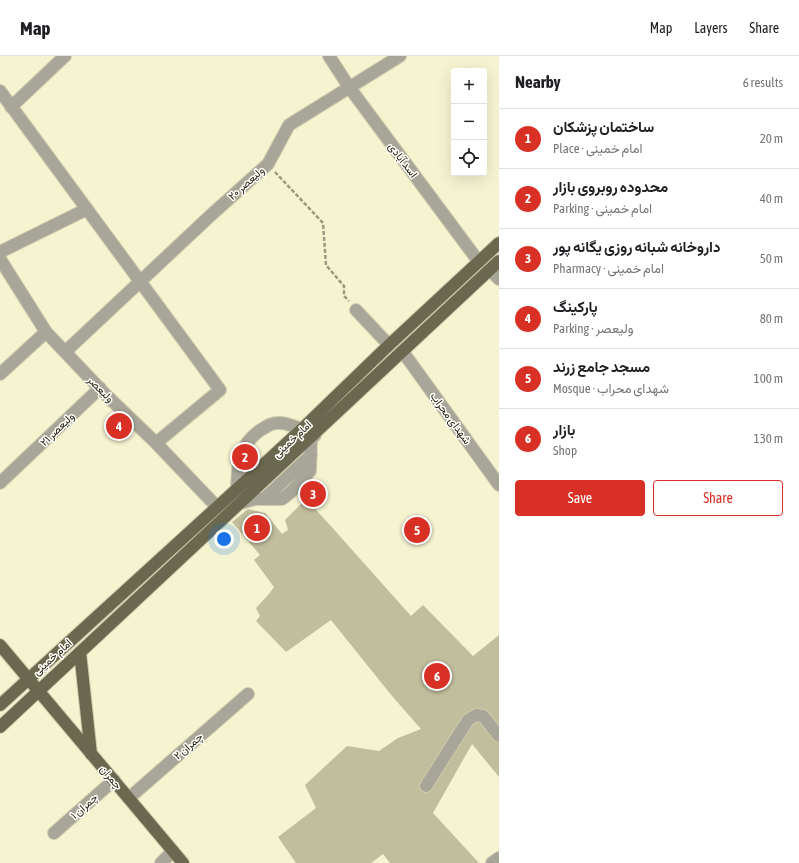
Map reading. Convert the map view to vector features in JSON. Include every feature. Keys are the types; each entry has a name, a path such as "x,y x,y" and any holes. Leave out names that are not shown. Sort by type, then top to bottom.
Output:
{"main road":[{"name":"امام خمینی","path":"0,705 302,429 389,345 499,243"},
{"name":"امام خمینی","path":"0,727 499,261"},
{"name":"چمران","path":"0,645 183,863"},
{"path":"80,652 91,754"}],"street":[{"path":"12,107 65,56"},
{"name":"اسد آبادی","path":"329,56 349,87 479,262"},
{"name":"ولیعصر ۲۰","path":"65,352 211,215 268,164 289,125 400,56"},
{"path":"0,92 220,390 156,443"},
{"path":"0,252 87,209"},
{"name":"ولیعصر","path":"0,258 46,332 217,507"},
{"path":"490,270 499,279"},
{"path":"356,310 389,345"},
{"path":"0,374 46,332"},
{"name":"شهدای محراب","path":"403,352 499,485"},
{"name":"ولیعصر ۲۱","path":"0,483 100,388"},
{"path":"237,489 239,461 244,446 252,437 269,424 280,422 302,429"},
{"path":"241,503 255,499 282,499 291,492 310,470 311,439 315,434"},
{"name":"چمران ۲","path":"129,798 248,694"},
{"path":"426,786 468,720 476,715 483,716 499,736"},
{"name":"چمران ۱","path":"54,833 114,780"},
{"path":"161,863 173,851"},
{"path":"492,863 499,858"}],"path":[{"path":"268,164 323,223 326,265 344,286 344,296 356,310"}],"building":[{"path":"306,499 411,616 423,605 473,656 499,635 499,777 472,744 433,813 479,863 390,863 383,854 371,863 296,863 278,837 316,808 305,785 347,746 379,751 398,738 421,729 392,696 331,620 286,652 256,621 260,616 256,608 274,587 254,560 260,555 232,522 248,509 265,513 282,534 288,530 285,520"}],"place":[{"name":"پارکینگ","path":"119,426"},
{"name":"محدوده روبروی بازار","path":"245,457"},
{"name":"داروخانه شبانه روزی یگانه پور","path":"313,494"},
{"name":"ساختمان پزشکان","path":"257,528"},
{"name":"مسجد جامع زرند","path":"417,530"},
{"name":"بازار","path":"437,676"}]}
